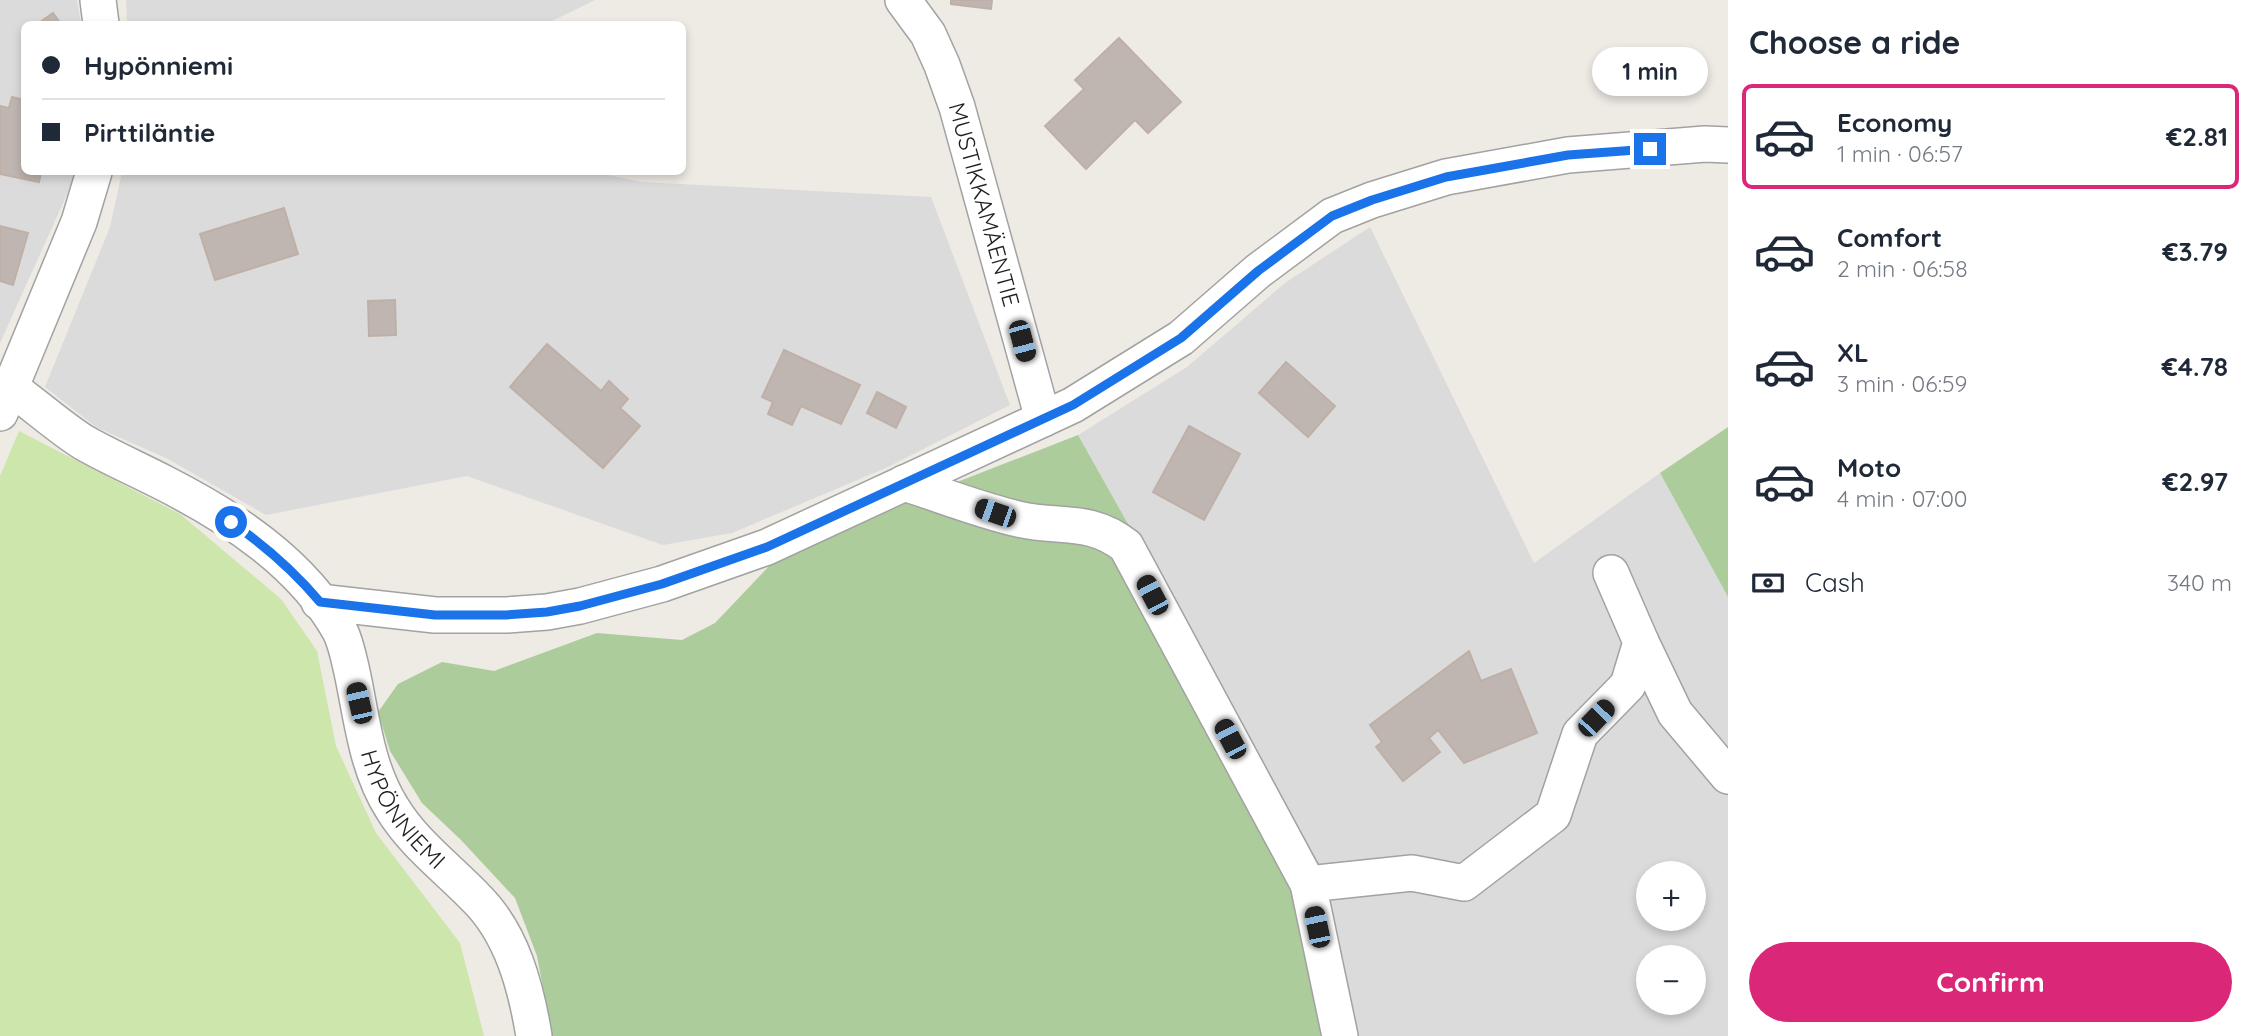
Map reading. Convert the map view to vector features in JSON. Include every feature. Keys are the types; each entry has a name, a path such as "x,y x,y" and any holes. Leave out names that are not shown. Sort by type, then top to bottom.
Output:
{"street":[{"path":"98,0 102,21"},
{"name":"MUSTIKKAMÄENTIE","path":"903,0 928,34 953,96 1044,419"},
{"path":"320,602 362,608 474,616 547,612 662,584 767,547 1073,405 1181,338 1258,271 1332,216 1415,186 1568,155 1705,144 1728,145"},
{"path":"6,400 79,222 93,175"},
{"name":"HYPÖNNIEMI","path":"6,400 211,508 251,536 302,580 341,633 359,703 368,754 391,808 425,849 478,899 508,942 528,998 534,1036"},
{"path":"904,482 1015,519 1083,526 1110,534 1126,546 1308,884 1340,1036"},
{"path":"1611,573 1640,642 1675,713 1728,776"},
{"path":"1308,884 1412,873 1464,883 1553,815 1580,734 1628,685 1640,642"}],"shaded area":[{"path":"0,0 77,0 80,21 21,21 21,175 76,175 0,343"},
{"path":"126,0 595,0 552,21 127,21"},
{"path":"121,175 608,175 642,182 931,197 1010,405 888,467 732,533 663,545 467,476 266,515 168,459 96,427 45,387 110,227"},
{"path":"1370,227 1534,563 1660,473 1728,597 1728,1036 1328,1036 1322,869 1078,435 1187,367 1285,283"}],"green space":[{"path":"1728,427 1728,597 1660,473"},
{"path":"19,431 180,514 281,599 317,651 336,746 376,833 460,943 484,1036 0,1036 0,476"},
{"path":"1078,435 1322,869 1328,1036 552,1036 537,956 515,898 422,803 390,751 378,712 398,684 442,662 494,671 597,633 682,640 715,623 772,563 906,502"}],"building":[{"path":"951,0 992,0 991,9 951,4"},
{"path":"53,13 59,21 42,21"},
{"path":"1119,38 1181,102 1148,133 1135,120 1086,169 1045,126 1084,89 1075,80"},
{"path":"12,97 21,99 21,175 40,175 39,182 0,174 0,106 9,108"},
{"path":"284,208 298,254 215,280 200,234"},
{"path":"0,226 28,233 13,285 0,281"},
{"path":"395,300 396,335 369,336 368,301"},
{"path":"547,344 601,391 609,381 628,399 620,408 640,426 603,468 510,387"},
{"path":"784,350 860,385 841,424 801,406 792,425 768,414 773,402 762,397"},
{"path":"1286,362 1335,406 1308,437 1259,393"},
{"path":"877,392 906,407 896,428 867,413"},
{"path":"1189,426 1240,454 1204,520 1153,492"},
{"path":"1469,651 1481,681 1511,669 1537,733 1464,763 1438,730 1429,738 1440,752 1403,781 1376,747 1382,742 1370,725"}],"route":[{"path":"231,522 302,580 320,602 435,615 474,616 547,612 622,596 767,547 1073,405 1181,338 1258,271 1332,216 1372,200 1446,177 1568,155 1650,149"}]}
